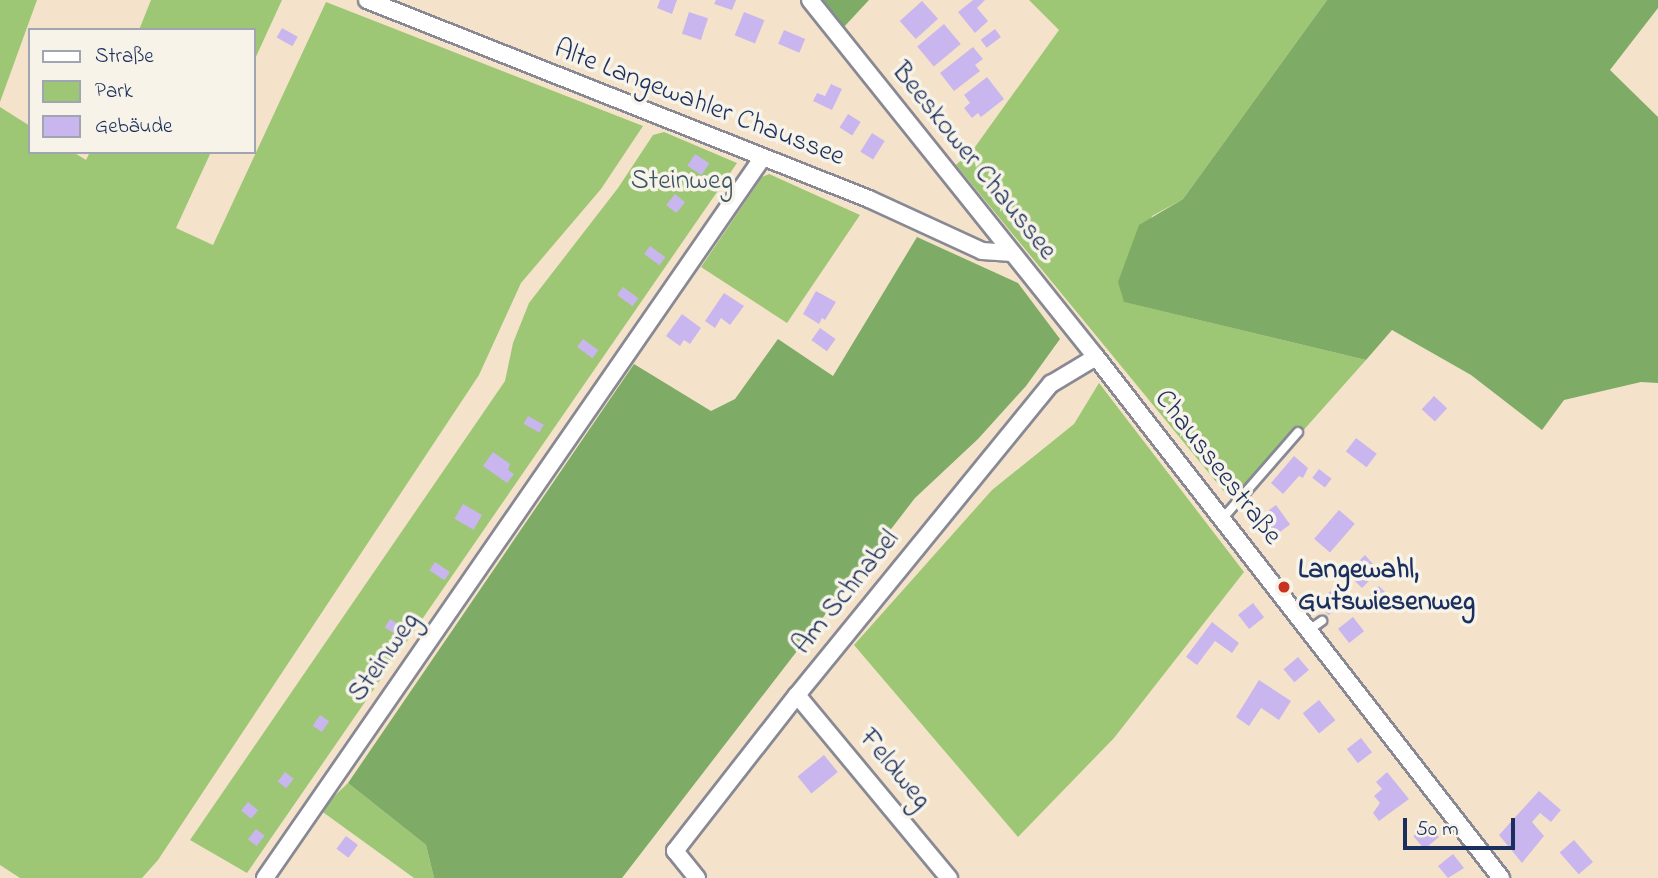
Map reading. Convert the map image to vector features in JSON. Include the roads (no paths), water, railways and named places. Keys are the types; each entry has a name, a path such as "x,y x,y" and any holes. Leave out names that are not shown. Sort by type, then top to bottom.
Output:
{"street":[{"name":"Alte Langewahler Chaussee","path":"367,0 869,199 982,251 1012,253"},
{"name":"Beeskower Chaussee","path":"810,0 1096,357"},
{"name":"Steinweg","path":"265,878 763,157"},
{"name":"Chausseestraße","path":"1096,357 1223,519 1315,626 1501,878"},
{"name":"Am Schnabel","path":"697,878 675,851 797,695 1051,384 1096,357"},
{"name":"Feldweg","path":"797,695 949,878"}],"lane":[{"path":"1223,519 1298,432"}],"place":[{"name":"Langewahl, Gutswiesenweg","path":"1284,587"}]}
